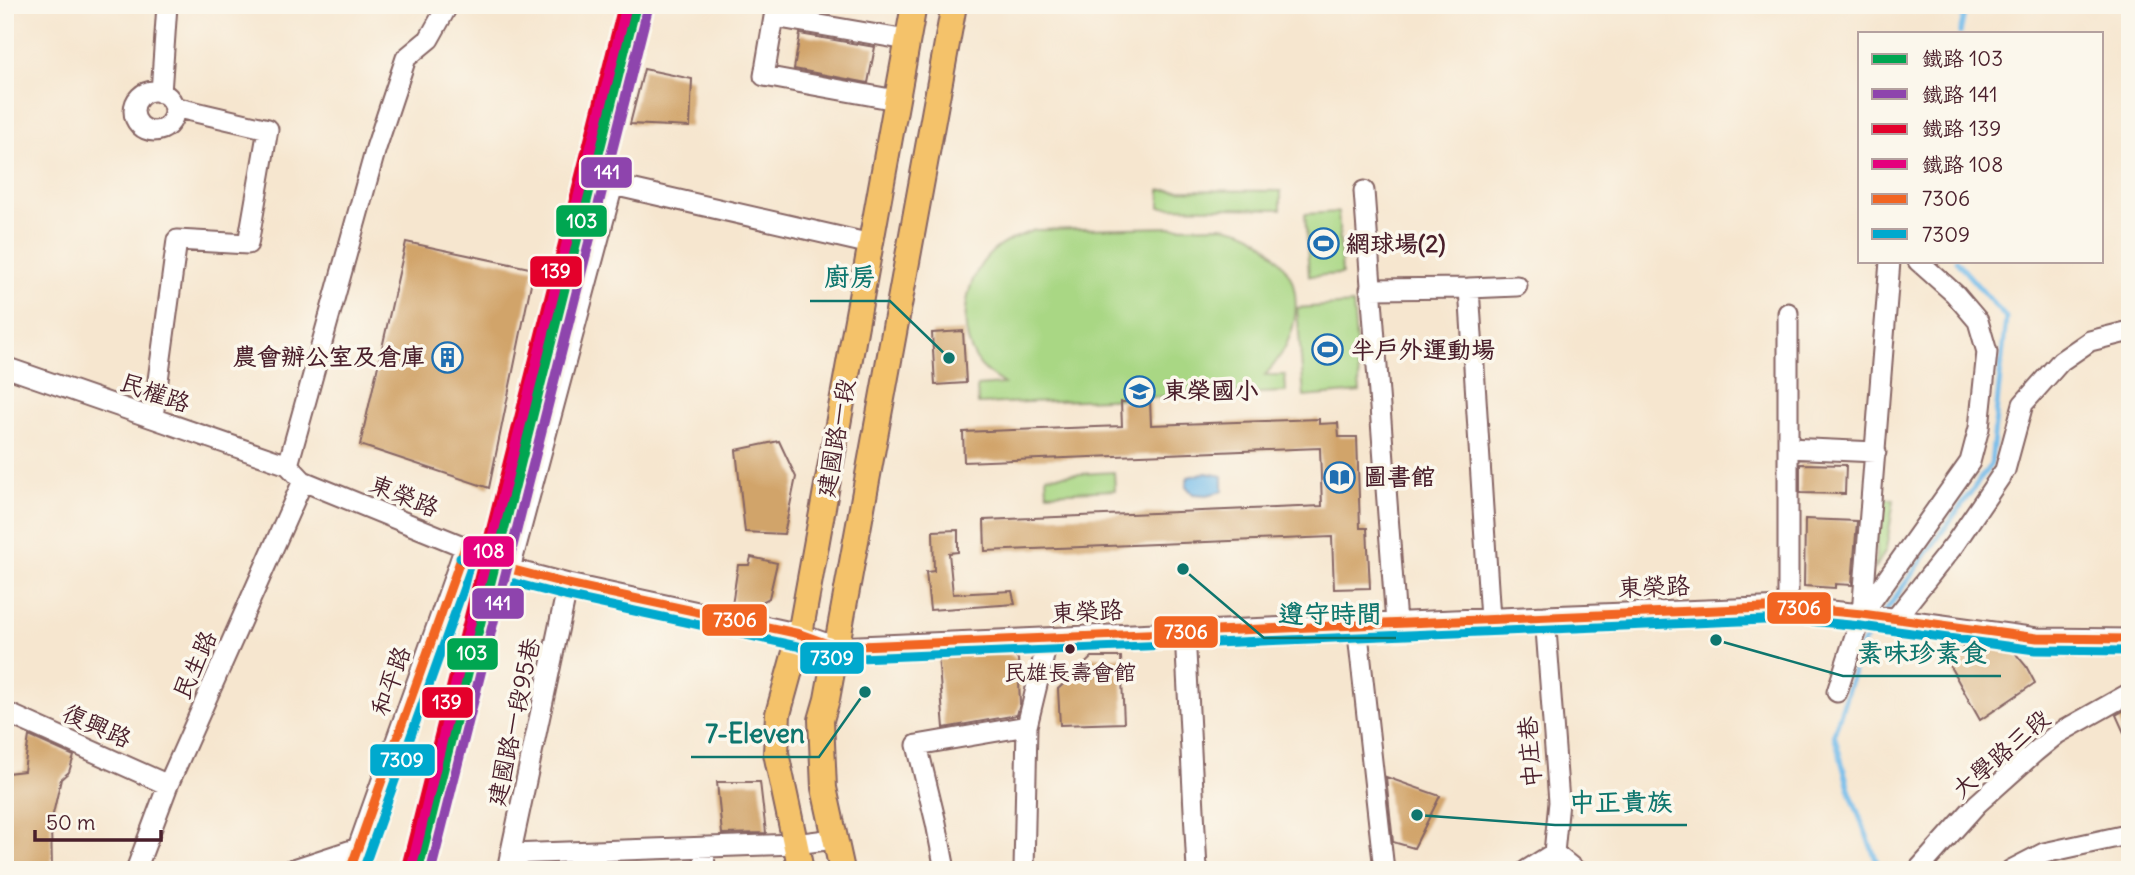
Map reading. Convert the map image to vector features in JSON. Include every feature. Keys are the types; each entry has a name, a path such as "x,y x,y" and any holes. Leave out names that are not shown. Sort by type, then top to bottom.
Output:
{"main road":[{"name":"建國路一段","path":"801,870 776,753 778,714 800,634 915,5"},
{"name":"建國路一段","path":"842,870 824,788 821,720 954,5"}],"street":[{"path":"153,417 177,240 248,244 268,129 167,100 167,5"},
{"path":"289,465 376,148 405,58 429,39 448,5"},
{"path":"896,100 764,76 774,17 907,40"},
{"path":"509,569 613,185 872,244"},
{"path":"1364,191 1396,623"},
{"path":"1866,614 1890,262"},
{"path":"1837,692 1866,614 1970,463 1979,428 1987,352 1978,321 1955,294 1919,262"},
{"path":"1370,289 1517,286"},
{"path":"1469,288 1490,619"},
{"path":"1788,313 1788,607"},
{"path":"1894,619 1954,545 2005,470 2023,404 2061,361 2090,341 2130,331"},
{"name":"民權路","path":"5,367 289,465"},
{"path":"1788,448 1876,452"},
{"name":"東榮路","path":"289,465 303,481 465,547 509,569 800,634 835,647 1788,607 1866,614 2037,638 2130,639"},
{"name":"民生路","path":"136,870 168,785 303,481"},
{"name":"和平路","path":"350,870 465,547"},
{"name":"建國路一段95巷","path":"509,862 568,584"},
{"name":"中庄巷","path":"1545,616 1559,803 1553,853"},
{"path":"1357,625 1384,870"},
{"path":"1185,632 1197,870"},
{"path":"1024,870 1027,726 1048,639"},
{"name":"大學路三段","path":"1918,870 1977,804 2035,752 2057,734 2130,693"},
{"name":"復興路","path":"5,712 168,785"},
{"path":"945,870 917,745 1027,726"},
{"path":"2011,870 2043,853 2122,836 2130,837"},
{"path":"509,862 704,847 796,844 835,839"},
{"path":"704,847 705,870"},
{"path":"291,870 358,848"},
{"path":"1527,870 1553,853 1575,870"}],"green space":[{"path":"1160,190 1281,191 1281,209 1160,207"},
{"name":"網球場(2)","path":"1338,212 1342,274 1309,276 1305,214"},
{"path":"1220,226 1244,231 1258,239 1276,256 1292,280 1296,309 1291,333 1280,355 1265,375 1285,375 1286,392 978,404 977,386 1004,384 985,370 976,359 970,347 966,318 975,275 997,248 1035,230"},
{"name":"半戶外運動場","path":"1353,304 1360,392 1304,397 1297,308"},
{"path":"1114,472 1115,490 1047,493 1046,476"},
{"path":"1880,497 1894,500 1886,550 1875,569"}],"water":[{"path":"1206,473 1223,476 1223,491 1207,495 1193,494 1186,486 1188,477"}],"building":[{"path":"800,34 875,47 868,83 794,69"},
{"path":"644,69 692,79 690,127 630,124"},
{"name":"農會辦公室及倉庫","path":"406,242 534,269 489,488 360,445"},
{"path":"963,331 966,383 935,385 932,333"},
{"path":"1150,401 1151,425 1319,419 1319,424 1338,423 1339,437 1357,437 1360,528 1367,528 1370,588 1334,589 1332,537 985,551 984,520 1322,506 1320,448 964,462 963,432 1122,426 1121,402"},
{"path":"779,441 796,477 784,534 745,532 736,450"},
{"path":"1800,464 1846,465 1845,494 1800,493"},
{"path":"1805,519 1857,521 1852,585 1835,584 1835,588 1804,586"},
{"path":"958,530 958,552 949,553 953,594 1012,591 1015,604 930,610 926,572 934,571 933,531"},
{"path":"751,557 777,563 769,598 753,607 732,605 738,565 749,565"},
{"path":"1959,641 1971,661 1989,648 2011,648 2026,666 2035,683 1980,720 1942,652"},
{"path":"1009,654 1018,659 1020,704 1017,715 944,728 938,655"},
{"name":"民雄長壽會館","path":"1092,657 1121,657 1124,723 1060,725 1058,689"},
{"path":"2130,707 2130,746 2116,715"},
{"path":"29,736 74,756 69,772 61,779 51,823 52,870 6,870 7,773 24,771"},
{"path":"1386,777 1440,796 1414,848 1393,842"},
{"path":"717,782 760,782 766,833 722,834"}],"waterway":[{"path":"1960,32 1966,5"},
{"path":"1884,613 1991,464 2006,318 1957,262"},
{"path":"1860,651 1879,621"},
{"path":"1855,667 1834,734 1850,792 1880,870"}],"rail line":[{"name":"139","path":"406,867 623,5"},
{"name":"108","path":"411,870 468,633 627,5"},
{"name":"103","path":"418,870 636,5"},
{"name":"141","path":"431,870 648,8"}],"transit line":[{"name":"7306","path":"465,547 510,569 800,634 836,647 1788,607 1862,614 2037,638 2130,639"},
{"name":"7306","path":"350,870 465,547"},
{"name":"7309","path":"363,870 477,551"},
{"name":"7309","path":"460,558 507,581 797,646 835,659 1788,619 1861,626 2035,650 2130,651"}],"place":[{"name":"網球場(2)","path":"1323,244"},
{"name":"半戶外運動場","path":"1328,350"},
{"name":"農會辦公室及倉庫","path":"448,357"},
{"name":"廚房","path":"949,358"},
{"name":"東榮國小","path":"1140,391"},
{"name":"圖書館","path":"1340,477"},
{"name":"遵守時間","path":"1183,569"},
{"name":"素味珍素食","path":"1716,640"},
{"name":"民雄長壽會館","path":"1070,649"},
{"name":"7-Eleven","path":"865,692"},
{"name":"中正貴族","path":"1417,815"}]}
